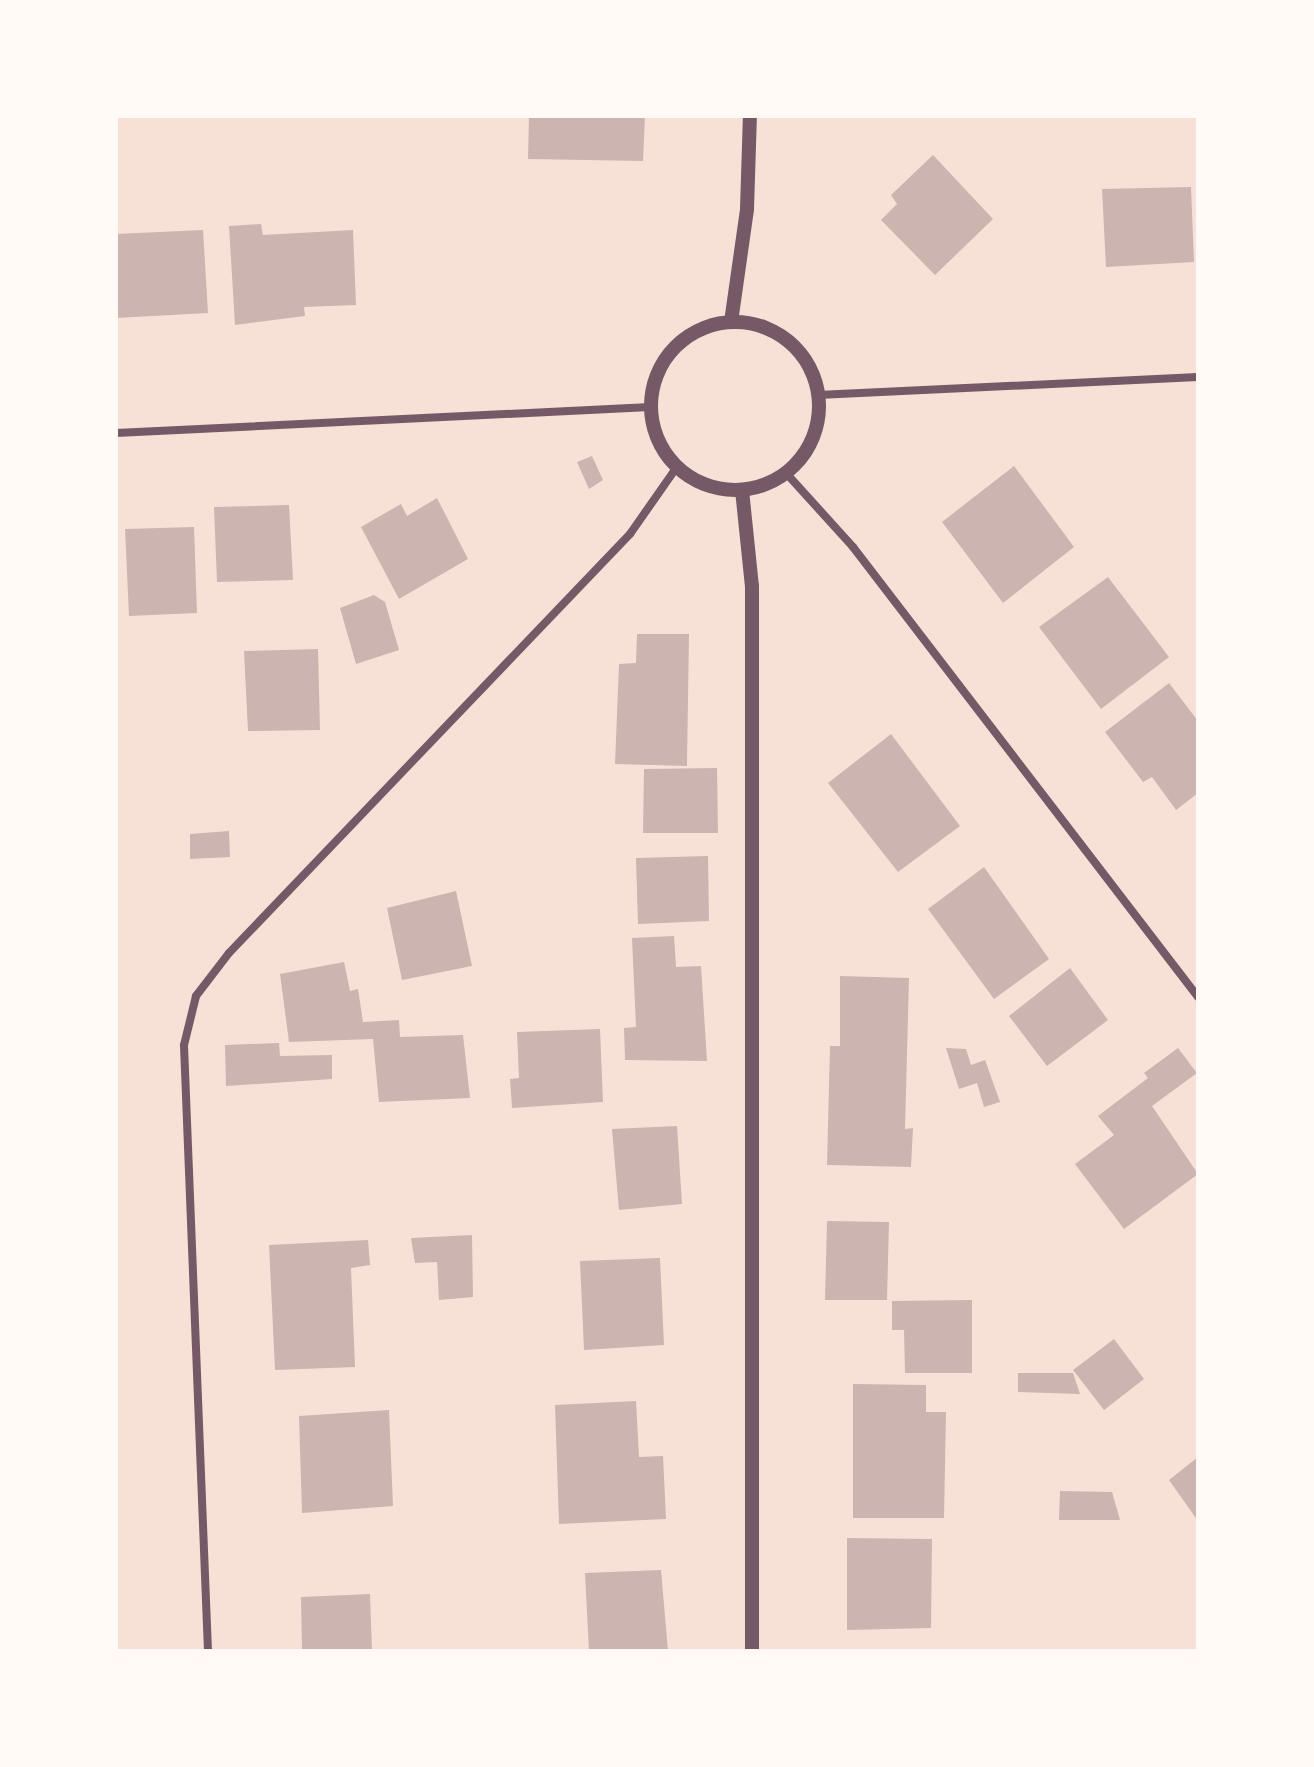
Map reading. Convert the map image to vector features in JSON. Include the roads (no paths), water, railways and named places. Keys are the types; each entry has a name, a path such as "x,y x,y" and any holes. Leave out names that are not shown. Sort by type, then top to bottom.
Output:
{"street":[{"path":"731,322 747,209 750,116"},
{"path":"731,322 754,324 790,342 808,366 818,395 814,435 786,473 742,490 703,484 677,467 657,440 650,407 654,380 674,347 700,330 731,322"},
{"path":"818,395 1198,377"},
{"path":"116,433 650,407"},
{"path":"208,1651 184,1045 196,996 229,953 630,534 677,467"},
{"path":"786,473 853,547 1198,997"},
{"path":"742,490 752,586 752,1651"}]}
